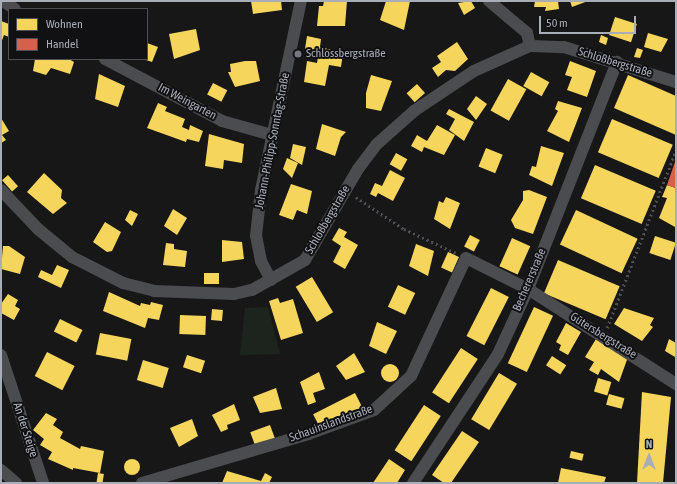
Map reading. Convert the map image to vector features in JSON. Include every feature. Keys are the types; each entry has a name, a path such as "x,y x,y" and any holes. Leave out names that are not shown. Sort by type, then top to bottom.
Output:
{"street":[{"path":"3,1 14,8"},
{"name":"Johann-Philipp-Sonntag-Straße","path":"271,280 261,261 256,236 272,135 301,1"},
{"path":"489,1 527,33 530,46"},
{"name":"Schloßbergstraße","path":"3,196 72,257 123,283 154,291 211,295 252,290 305,260 345,190 377,144 414,111 474,71 530,46 564,47 617,62 676,82"},
{"name":"Im Weingarten","path":"107,60 222,121 272,135"},
{"name":"Bechererstraße","path":"413,483 498,354 528,290 617,62"},
{"path":"466,258 528,290"},
{"name":"Schauinslandstraße","path":"142,483 301,436 374,410 411,376 466,258"},
{"name":"Gütersbergstraße","path":"528,290 604,336 676,384"},
{"name":"An der Steige","path":"1,354 44,483"},
{"path":"1,470 16,483"}],"path":[{"path":"604,336 676,150"},
{"path":"345,190 404,229 466,258"}],"shaded area":[{"path":"268,307 280,354 240,355 245,308"}],"building: Wohnen":[{"path":"251,1 281,1 282,10 253,14"},
{"path":"324,1 347,1 345,26 317,26 319,6 323,6"},
{"path":"386,1 410,1 404,30 380,20"},
{"path":"471,1 475,8 464,15 458,3"},
{"path":"535,1 558,1 559,9 545,11 546,7 534,7"},
{"path":"570,1 588,1 572,7"},
{"path":"615,17 637,24 631,42 609,35"},
{"path":"1,21 8,24 8,37 4,35 1,43"},
{"path":"196,29 200,50 174,59 169,34"},
{"path":"648,33 668,39 661,52 644,47"},
{"path":"601,35 608,38 606,45 599,42"},
{"path":"307,36 321,39 320,47 343,53 341,67 329,65 325,86 304,82 307,61 317,63 319,51 305,49"},
{"path":"457,42 468,59 455,71 446,70 438,77 432,68 441,62 437,56"},
{"path":"148,43 158,47 152,62 146,60 148,60"},
{"path":"637,48 643,50 640,58 634,57"},
{"path":"35,60 71,60 74,62 70,74 51,68 46,75 33,71"},
{"path":"245,61 256,61 260,81 235,87 228,72 231,72 230,64"},
{"path":"570,61 596,71 587,97 567,90 572,77 565,75"},
{"path":"531,72 549,82 542,96 523,86"},
{"path":"99,74 125,86 118,107 95,99"},
{"path":"371,75 392,81 381,111 366,108 366,93"},
{"path":"628,75 676,96 676,135 614,108"},
{"path":"508,79 526,89 509,121 491,110"},
{"path":"213,83 227,90 221,102 207,95"},
{"path":"417,84 425,93 415,102 407,93"},
{"path":"476,96 487,104 476,120 467,109"},
{"path":"558,101 582,108 569,142 547,131 558,111 555,109"},
{"path":"158,103 167,107 165,111 185,119 182,127 189,130 190,125 203,131 199,142 187,139 186,142 147,128"},
{"path":"449,109 474,122 464,141 449,130 455,119 446,114"},
{"path":"1,118 9,131 2,135 6,140 1,143"},
{"path":"612,119 673,145 659,178 598,152"},
{"path":"322,124 346,132 341,137 335,156 316,149"},
{"path":"437,125 455,135 444,155 424,147 422,152 411,146 417,135 427,141"},
{"path":"209,134 244,144 242,163 224,160 223,169 205,166"},
{"path":"293,144 306,147 302,165 290,158"},
{"path":"541,146 564,153 552,186 529,175 532,166 536,167"},
{"path":"486,148 503,155 495,173 479,167"},
{"path":"396,153 407,159 401,171 390,164"},
{"path":"287,158 298,163 292,178 283,169"},
{"path":"595,165 656,191 642,224 581,198"},
{"path":"390,170 405,178 393,201 378,193 376,197 370,194 375,183 382,186"},
{"path":"44,173 62,190 61,198 67,203 53,214 27,192"},
{"path":"8,175 18,186 12,192 2,180"},
{"path":"291,184 312,191 307,214 297,210 293,220 279,215"},
{"path":"667,185 676,188 675,227 659,218 667,198 662,197"},
{"path":"529,190 547,197 533,234 515,228 511,220 523,200 523,191"},
{"path":"446,197 460,203 450,229 434,219 439,201 443,203"},
{"path":"173,209 187,218 177,235 164,226"},
{"path":"130,210 138,214 132,226 125,220"},
{"path":"576,210 638,239 622,273 560,244"},
{"path":"105,222 121,232 112,251 107,252 93,242"},
{"path":"339,228 347,232 344,237 358,245 345,269 333,262 341,246 332,240"},
{"path":"470,235 480,240 474,252 464,247"},
{"path":"655,236 676,243 670,260 649,253"},
{"path":"512,238 530,246 518,274 499,266"},
{"path":"222,240 242,242 244,259 222,262"},
{"path":"166,243 174,244 174,249 187,251 185,267 163,265"},
{"path":"416,244 434,251 428,276 409,266"},
{"path":"3,246 9,246 25,257 20,274 1,269"},
{"path":"448,252 459,257 452,272 441,268"},
{"path":"558,260 620,286 606,319 544,293"},
{"path":"57,265 69,270 61,288 38,277 41,270 52,275"},
{"path":"204,273 219,273 219,284 204,284"},
{"path":"312,277 333,312 317,322 296,287"},
{"path":"398,285 415,293 405,315 388,307"},
{"path":"491,288 509,297 484,345 466,336"},
{"path":"109,292 140,306 141,303 150,305 151,302 163,305 159,320 148,318 145,328 103,311"},
{"path":"8,294 18,300 15,306 20,309 14,320 1,313 1,304"},
{"path":"278,298 280,303 293,299 303,333 281,340 269,301"},
{"path":"534,307 553,316 527,372 508,363"},
{"path":"624,308 654,318 650,325 653,327 642,341 614,324"},
{"path":"212,309 223,310 222,321 211,320"},
{"path":"180,315 206,316 205,335 179,334"},
{"path":"60,319 82,330 76,343 54,332"},
{"path":"377,322 397,331 386,354 369,346"},
{"path":"566,323 581,332 568,355 559,350 561,345 556,342"},
{"path":"100,333 131,339 127,361 96,355"},
{"path":"596,339 628,357 619,382 601,369 598,375 589,370 594,362 585,357"},
{"path":"669,339 676,343 675,357 665,351"},
{"path":"461,348 478,359 449,403 432,392"},
{"path":"47,352 75,366 62,390 35,376"},
{"path":"354,353 365,372 346,380 336,366"},
{"path":"187,355 205,361 201,373 183,367"},
{"path":"552,356 566,365 560,374 546,365"},
{"path":"143,360 169,368 163,388 137,380"},
{"path":"390,364 396,367 399,373 396,379 390,382 384,379 381,373 384,367"},
{"path":"319,372 325,389 313,393 316,402 308,405 300,382"},
{"path":"499,373 517,384 489,430 471,419"},
{"path":"598,378 611,382 607,395 594,391"},
{"path":"276,388 282,409 260,413 253,397"},
{"path":"642,392 671,397 663,483 637,483"},
{"path":"355,393 362,407 320,429 313,414"},
{"path":"609,394 624,398 622,409 606,405"},
{"path":"234,404 240,420 227,425 228,429 221,432 212,415"},
{"path":"424,405 441,416 411,461 395,450"},
{"path":"46,413 57,419 53,425 63,432 60,438 80,449 81,446 104,451 100,473 73,468 73,470 48,459 52,452 40,445 44,439 33,430"},
{"path":"192,419 198,436 179,447 170,428"},
{"path":"270,425 275,439 255,446 250,432"},
{"path":"462,431 479,442 451,483 444,483 432,475"},
{"path":"571,451 584,454 582,461 569,458"},
{"path":"132,459 138,461 140,467 138,473 132,475 126,473 124,467 126,461"},
{"path":"389,459 405,470 397,483 373,483"},
{"path":"561,468 606,477 604,483 558,483"},
{"path":"227,471 261,481 265,473 272,477 269,483 222,483"},
{"path":"98,473 104,474 102,483 96,483"}],"building: Handel":[{"path":"676,159 676,188 667,185"}],"place":[{"name":"Schlossbergstraße","path":"298,54"}]}
